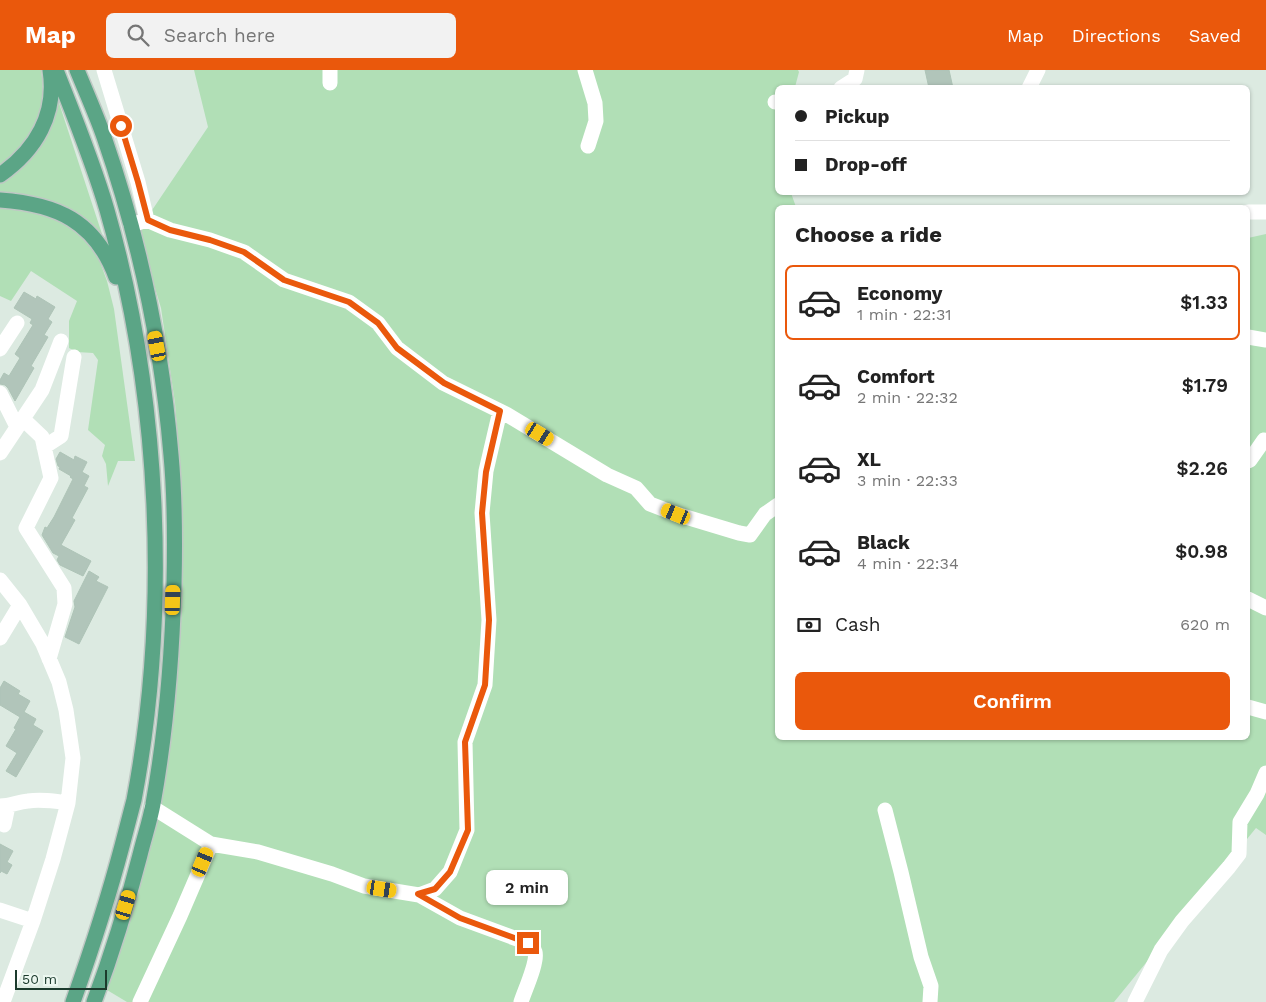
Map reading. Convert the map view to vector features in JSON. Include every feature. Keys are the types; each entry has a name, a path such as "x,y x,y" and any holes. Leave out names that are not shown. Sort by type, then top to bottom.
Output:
{"main road":[{"path":"0,175 24,155 42,129 48,114 52,88 50,70"},
{"path":"56,70 85,144 107,210 125,283 144,384 151,457 155,541 154,632 146,726 133,802 112,884 73,1002"},
{"path":"76,70 103,136 131,225 157,346 164,387 171,456 174,545 172,638 163,738 152,807 131,888 94,1002"},
{"path":"0,200 38,205 53,210 78,223 88,232 102,247 112,265 133,323"}],"street":[{"path":"104,70 148,220"},
{"path":"585,70 595,103 596,121 588,146"},
{"path":"846,85 855,79 857,70"},
{"path":"1030,85 1038,70"},
{"path":"1250,212 1266,212"},
{"path":"131,225 148,220 170,230 210,240 244,252 284,280 349,302 378,323 397,348 444,383 500,411 607,474 636,488 650,504 676,514 750,535 764,514 775,507"},
{"path":"0,349 17,323"},
{"path":"1250,337 1266,340"},
{"path":"0,453 42,390 61,342"},
{"path":"44,447 61,436 74,357"},
{"path":"0,393 20,423 42,437 51,478 26,528 64,588 65,604 49,659"},
{"path":"418,894 435,889 450,872 468,830 465,742 485,685 489,620 482,513 486,472 500,411"},
{"path":"1250,460 1265,441"},
{"path":"0,580 20,605 43,644 59,682 66,710 73,758 68,804 53,859 33,921 3,1002"},
{"path":"1250,600 1266,608"},
{"path":"0,638 20,605"},
{"path":"1250,708 1266,712"},
{"path":"1135,1002 1161,950 1182,920 1229,868 1239,854 1240,822 1257,794 1266,772"},
{"path":"4,825 4,806 25,801 42,800 68,804"},
{"path":"152,807 211,844 258,852 332,874 364,886 418,894 460,918 528,943 533,947 536,954 520,1002"},
{"path":"885,810 921,957 931,986 930,1002"},
{"path":"140,1002 211,844"},
{"path":"0,910 33,921"}],"green space":[{"path":"0,70 41,70 43,93 40,113 32,132 16,153 0,167"},
{"path":"194,70 798,70 796,85 775,85 775,195 792,195 795,205 775,205 775,740 1250,740 1250,238 1266,234 1266,835 1256,828 1114,1002 127,1002 107,990 136,895 179,595 182,492 175,403 161,308 138,231 208,127"},
{"path":"57,102 59,103 102,234 101,236 0,195 0,181"},
{"path":"0,208 27,210 59,221 88,242 100,262 114,309 135,461 118,461 108,486 106,464 102,456 105,445 88,430 98,360 93,353 77,352 69,348 69,321 77,301 31,271 11,301 0,296"}],"building":[{"path":"925,70 949,70 952,85 928,85"},
{"path":"24,292 36,299 37,296 55,307 48,319 52,322 44,335 48,337 31,366 34,368 15,401 8,388 0,384 0,380 4,373 9,376 20,358 15,354 33,325 30,323 32,319 14,308"},
{"path":"60,452 74,460 75,456 87,462 82,472 89,476 84,486 88,488 72,518 75,520 61,545 91,561 83,576 60,565 57,560 59,556 53,553 42,535 45,527 47,528 54,517 73,479 59,469 60,467 56,459"},
{"path":"89,571 99,577 96,581 108,587 79,644 65,637 75,607 74,601"},
{"path":"4,681 20,691 18,694 30,701 24,712 36,719 33,725 43,731 16,777 6,771 17,753 6,746 16,729 14,728 20,717 0,705 0,688"},
{"path":"0,844 13,851 7,862 12,865 7,874 1,871 0,873"}],"route":[{"path":"121,126 148,220 170,230 210,240 244,252 284,280 349,302 378,323 397,348 444,383 500,411 486,472 482,513 489,620 485,685 465,742 468,830 450,872 435,889 418,894 460,918 528,943"}]}
